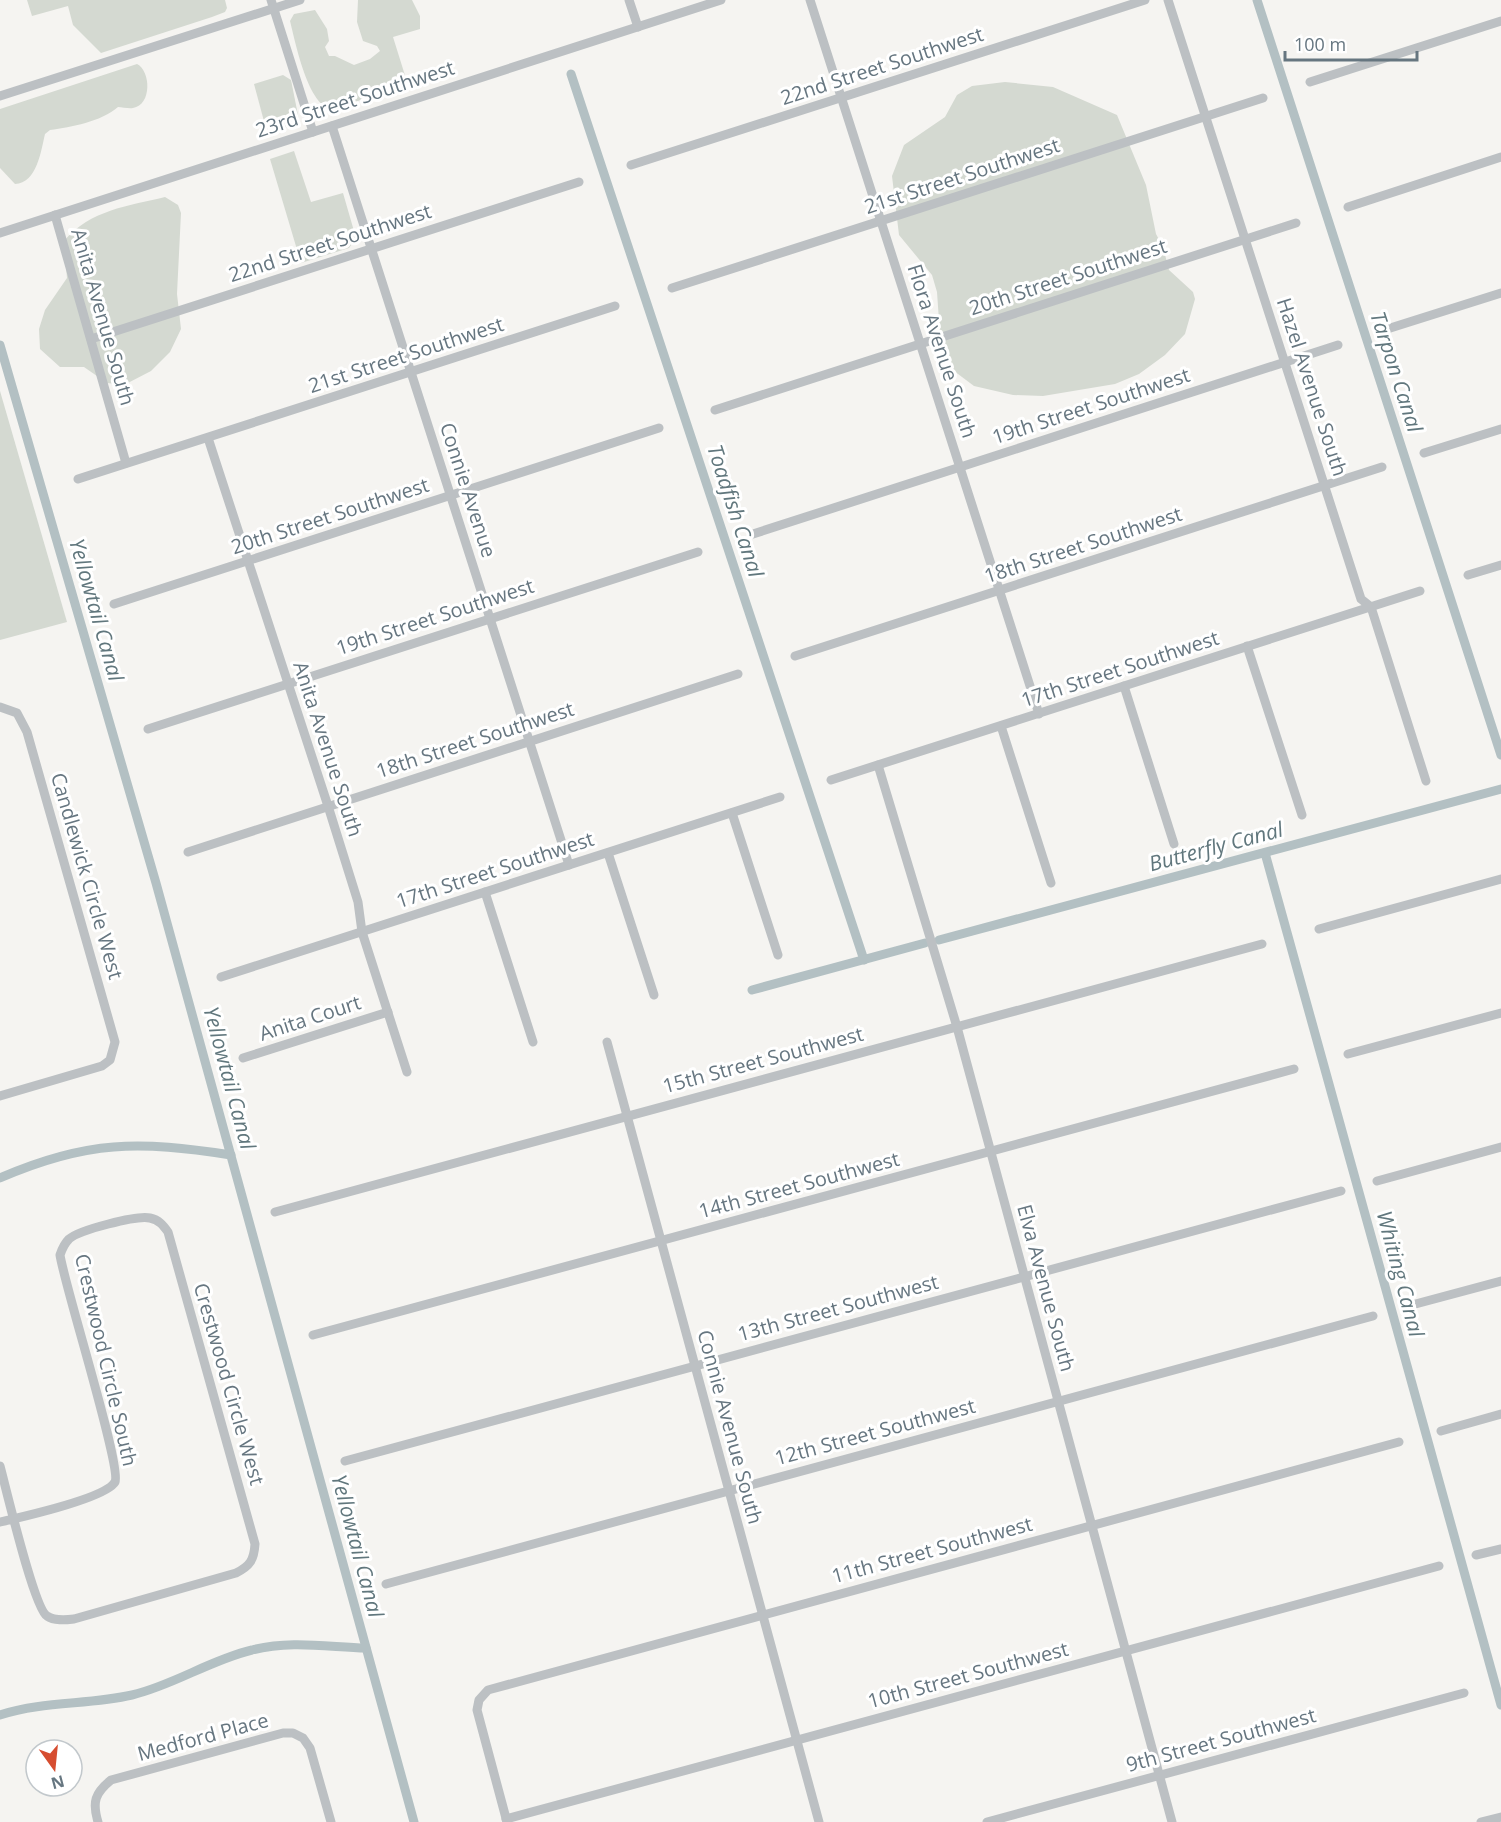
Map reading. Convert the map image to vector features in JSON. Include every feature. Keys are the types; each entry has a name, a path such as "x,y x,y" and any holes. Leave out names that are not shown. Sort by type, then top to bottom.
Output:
{"street":[{"path":"0,96 272,4 300,0"},
{"path":"629,0 638,27"},
{"name":"23rd Street Southwest","path":"0,233 721,0"},
{"name":"Flora Avenue South","path":"810,0 1039,714"},
{"name":"22nd Street Southwest","path":"631,165 1145,0"},
{"name":"Hazel Avenue South","path":"1168,0 1361,599 1371,607 1426,781"},
{"path":"272,4 313,132"},
{"path":"1310,82 1501,21"},
{"name":"21st Street Southwest","path":"672,288 1263,98"},
{"name":"Connie Avenue","path":"332,126 569,865"},
{"path":"1348,207 1501,157"},
{"name":"22nd Street Southwest","path":"91,339 579,182"},
{"name":"Anita Avenue South","path":"55,215 126,463"},
{"name":"20th Street Southwest","path":"715,410 1296,223"},
{"path":"1384,330 1501,293"},
{"name":"21st Street Southwest","path":"126,463 615,306"},
{"name":"19th Street Southwest","path":"753,534 1338,345"},
{"name":"20th Street Southwest","path":"114,604 659,428"},
{"path":"1424,453 1501,429"},
{"name":"Anita Avenue South","path":"208,438 328,806 358,902 362,932 407,1072"},
{"path":"78,479 126,463"},
{"name":"18th Street Southwest","path":"795,656 1382,467"},
{"name":"19th Street Southwest","path":"148,729 698,552"},
{"path":"1468,575 1501,565"},
{"name":"17th Street Southwest","path":"831,780 1420,591"},
{"path":"1247,646 1302,815"},
{"name":"18th Street Southwest","path":"188,852 738,674"},
{"path":"1124,686 1174,844"},
{"name":"Candlewick Circle West","path":"0,707 17,712 30,743 115,1042 110,1060 102,1066 0,1096"},
{"path":"1001,726 1051,883"},
{"name":"Elva Avenue South","path":"878,765 957,1027 1172,1822"},
{"name":"17th Street Southwest","path":"221,977 780,797"},
{"path":"732,813 777,956"},
{"path":"608,853 654,995"},
{"path":"1318,929 1501,879"},
{"path":"485,892 533,1042"},
{"name":"15th Street Southwest","path":"274,1212 1262,944"},
{"name":"Anita Court","path":"243,1058 387,1012"},
{"path":"1348,1054 1501,1013"},
{"name":"Connie Avenue South","path":"607,1042 819,1822"},
{"name":"14th Street Southwest","path":"313,1335 1294,1069"},
{"path":"1377,1181 1501,1147"},
{"name":"13th Street Southwest","path":"345,1461 1341,1191"},
{"name":"Crestwood Circle South","path":"15,1518 104,1493 115,1482 117,1473 60,1255 63,1246 79,1234 142,1217 153,1218 162,1223"},
{"name":"Crestwood Circle West","path":"15,1518 40,1608 47,1616 63,1620 74,1619 225,1576 247,1567 254,1557 252,1533 168,1232 162,1223"},
{"path":"1408,1306 1501,1281"},
{"name":"12th Street Southwest","path":"386,1584 1373,1316"},
{"path":"1441,1431 1501,1414"},
{"name":"11th Street Southwest","path":"506,1821 477,1710 479,1700 488,1690 1399,1442"},
{"path":"0,1466 15,1518 0,1522"},
{"path":"1476,1555 1501,1549"},
{"name":"10th Street Southwest","path":"506,1821 1439,1566"},
{"name":"9th Street Southwest","path":"987,1822 1464,1693"},
{"name":"Medford Place","path":"98,1822 94,1801 97,1791 111,1780 253,1741 293,1733 303,1738 310,1748 331,1822"},
{"path":"1481,1822 1501,1816"}],"shaded area":[{"path":"27,0 225,0 227,8 225,12 212,17 101,53 73,25 68,6 32,16"},
{"path":"358,0 412,0 420,16 420,29 393,37 408,85 383,92 371,89 364,98 357,102 336,109 326,107 318,100 305,74 290,21 294,14 315,10 327,29 329,41 325,47 329,56 335,56 354,65 370,59 380,51 377,46 363,41 357,22"},
{"path":"137,64 142,68 147,80 146,95 139,106 118,107 94,120 50,130 45,134 37,165 28,178 22,182 15,184 0,168 0,109"},
{"path":"283,75 291,80 299,120 282,130 269,130 265,125 254,84"},
{"path":"1005,82 1053,87 1117,115 1146,185 1156,234 1163,247 1169,270 1193,292 1195,299 1185,334 1165,355 1139,374 1115,384 1043,396 1013,395 974,386 946,365 940,335 937,292 932,275 899,235 892,176 904,145 945,117 957,95 972,86"},
{"path":"294,151 311,202 343,193 356,238 349,248 301,263 270,159"},
{"path":"165,197 178,205 181,213 177,294 181,329 170,352 151,371 124,385 107,383 84,367 60,367 40,349 39,329 45,310 67,278 64,241 86,222 98,216"},
{"path":"0,391 67,622 0,640"}],"waterway":[{"name":"Tarpon Canal","path":"1257,0 1501,755"},
{"name":"Toadfish Canal","path":"571,74 864,960"},
{"name":"Yellowtail Canal","path":"0,345 156,883 414,1822"},
{"name":"Butterfly Canal","path":"939,940 1501,789"},
{"name":"Whiting Canal","path":"1265,853 1501,1705"},
{"name":"Butterfly Canal","path":"752,990 925,943"},
{"path":"0,1178 60,1156 114,1147 168,1147 231,1155"},
{"path":"0,1715 33,1707 132,1695 163,1685 237,1654 266,1647 309,1645 366,1648"}]}
